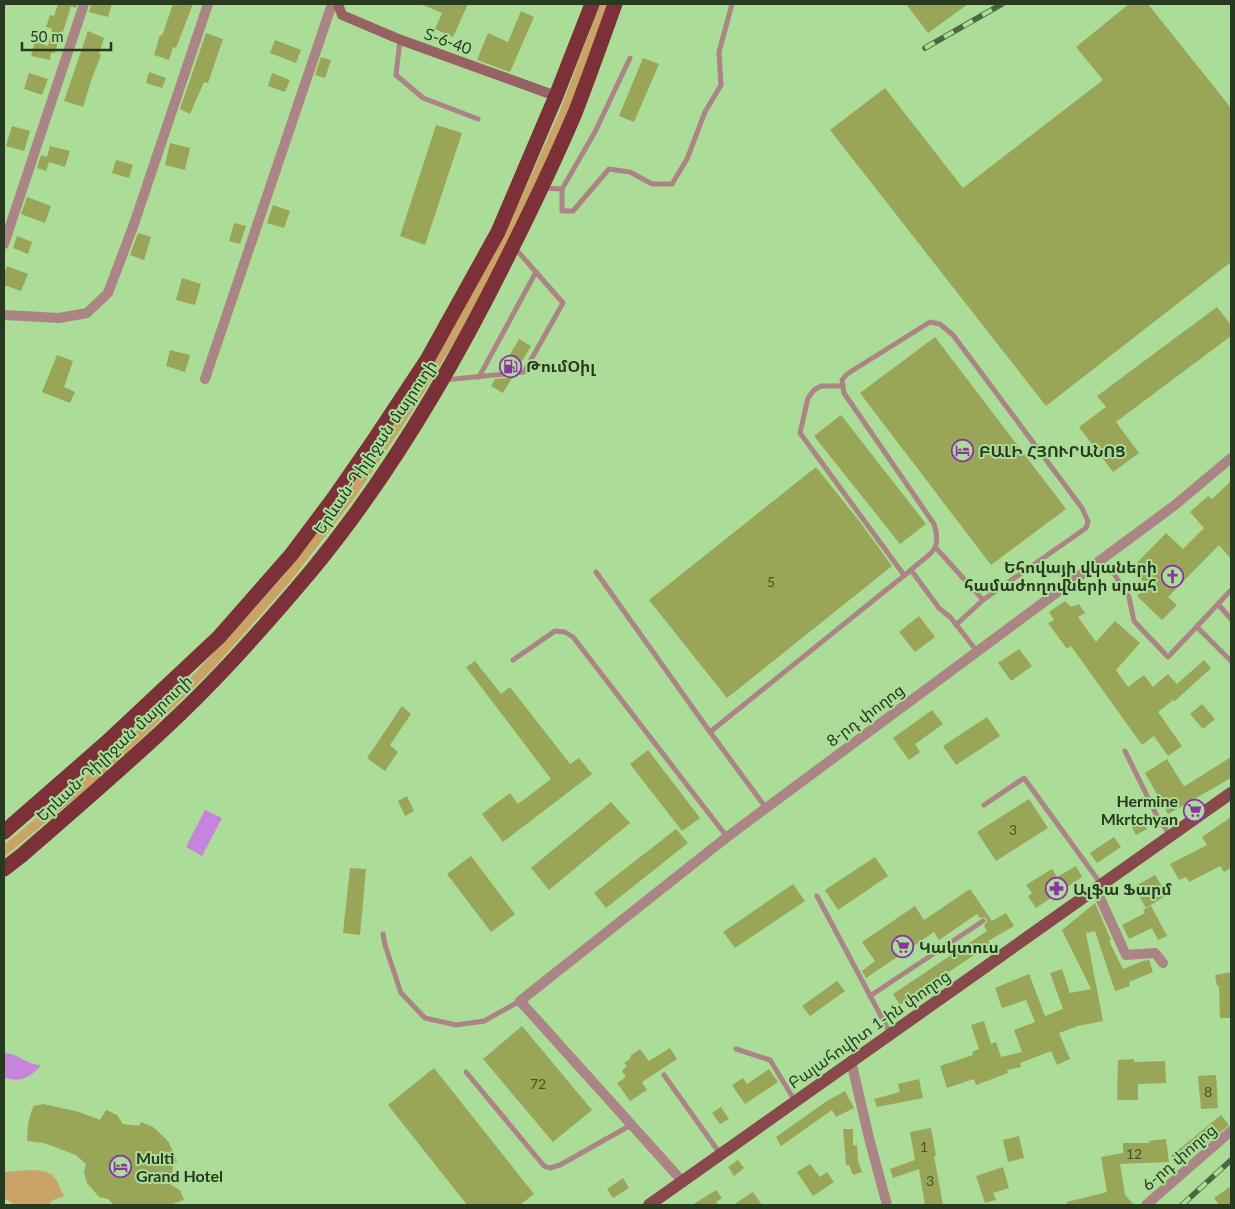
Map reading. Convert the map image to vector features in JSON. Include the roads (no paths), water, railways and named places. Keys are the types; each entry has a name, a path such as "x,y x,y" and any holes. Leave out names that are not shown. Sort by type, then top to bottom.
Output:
{"highway":[{"name":"Երևան-Դիլիջան մայրուղի","path":"4,832 107,742 219,637 291,555 369,448 427,360 498,232 556,96 592,4"},
{"name":"Երևան-Դիլիջան մայրուղի","path":"4,869 22,856 127,763 180,714 233,660 312,570 360,506 442,381 514,246 575,112 615,4"}],"main road":[{"name":"Բալահովիտ 1-ին փողոց","path":"649,1205 1231,793"}],"street":[{"path":"4,244 84,4"},
{"path":"4,315 59,318 88,313 108,293 134,224 208,4"},
{"path":"205,380 332,4"},
{"name":"Տ-6-40","path":"338,4 342,15 401,40 556,96"},
{"name":"8-րդ փողոց","path":"520,1001 727,836 976,650 1175,505 1231,458"},
{"path":"1099,887 1126,955 1155,953 1163,963"},
{"path":"520,1001 684,1182"},
{"path":"851,1061 887,1205"},
{"name":"6-րդ փողոց","path":"1146,1205 1231,1131"}],"lane":[{"path":"630,58 595,132 562,189 562,210 574,210 610,169 630,172 652,184 672,184 687,159 706,112 721,85 720,52 732,4"},
{"path":"401,40 396,75 423,98 478,119"},
{"path":"542,188 562,189"},
{"path":"442,381 524,372 563,303 514,246"},
{"path":"479,377 536,272"},
{"path":"710,732 936,548 938,537 934,524 844,393 842,380 847,374 930,322 940,324 954,335 1082,508 1088,521 1086,528 982,600 956,625"},
{"path":"843,386 822,386 814,390 808,398 800,433 904,575"},
{"path":"936,548 982,600"},
{"path":"1095,563 1114,574 1129,597 1134,621 1168,657 1231,590"},
{"path":"911,570 939,608 956,625 976,650"},
{"path":"596,572 766,808"},
{"path":"1218,604 1231,619"},
{"path":"1197,627 1231,661"},
{"path":"513,660 555,631 565,632 573,637 727,836"},
{"path":"1125,751 1159,820 1171,836"},
{"path":"984,804 1024,778 1099,887"},
{"path":"817,896 890,1034"},
{"path":"870,996 983,921"},
{"path":"383,934 401,993 425,1018 456,1025 484,1021 520,1001"},
{"path":"736,1049 770,1060 795,1102"},
{"path":"466,1072 544,1166 550,1168 560,1165 632,1124"},
{"path":"664,1074 721,1155"}],"railway":[{"path":"925,48 1002,4"},
{"path":"1182,1205 1231,1160"}],"place":[{"name":"ԹումՕիլ","path":"510,366"},
{"name":"ԲԱԼԻ ՀՅՈՒՐԱՆՈՑ","path":"963,451"},
{"name":"Եհովայի վկաների համաժողովների սրահ","path":"1173,576"},
{"name":"Hermine Mkrtchyan","path":"1194,810"},
{"name":"Ալֆա Ֆարմ","path":"1057,889"},
{"name":"Կակտուս","path":"903,947"},
{"name":"Multi Grand Hotel","path":"120,1167"}]}
